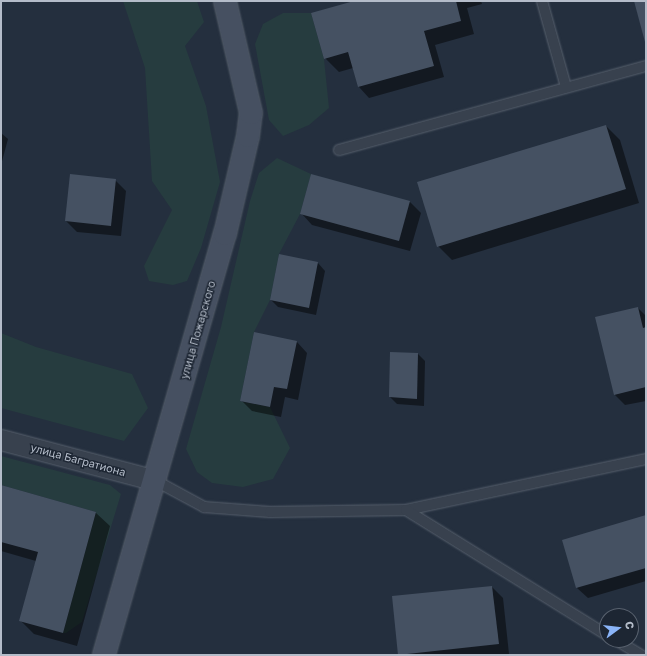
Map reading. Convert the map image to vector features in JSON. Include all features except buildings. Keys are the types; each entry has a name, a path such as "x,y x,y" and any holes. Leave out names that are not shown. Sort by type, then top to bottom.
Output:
{"street":[{"name":"улица Пожарского","path":"104,655 156,480 225,234 251,113 225,1"},
{"name":"улица Багратиона","path":"1,440 156,480"}],"lane":[{"path":"542,1 566,88"},
{"path":"339,150 646,66"},
{"path":"156,480 204,507 270,512 406,510 646,459"},
{"path":"406,510 599,630"},
{"path":"630,648 642,655"}],"green space":[{"path":"123,1 197,1 204,22 185,46 206,106 220,182 201,248 187,281 173,285 149,281 144,266 172,210 152,181 145,68"},
{"path":"283,13 311,13 324,59 329,108 309,125 283,136 269,120 255,44 263,24"},
{"path":"277,158 311,174 300,214 279,254 270,300 254,332 240,401 270,407 290,448 273,479 243,487 212,483 197,472 186,449 221,327 250,201 259,173"},
{"path":"1,333 36,347 132,374 148,408 124,441 1,408"},
{"path":"1,456 110,485 121,494 82,622 66,633 63,633 96,512 1,485"}]}
